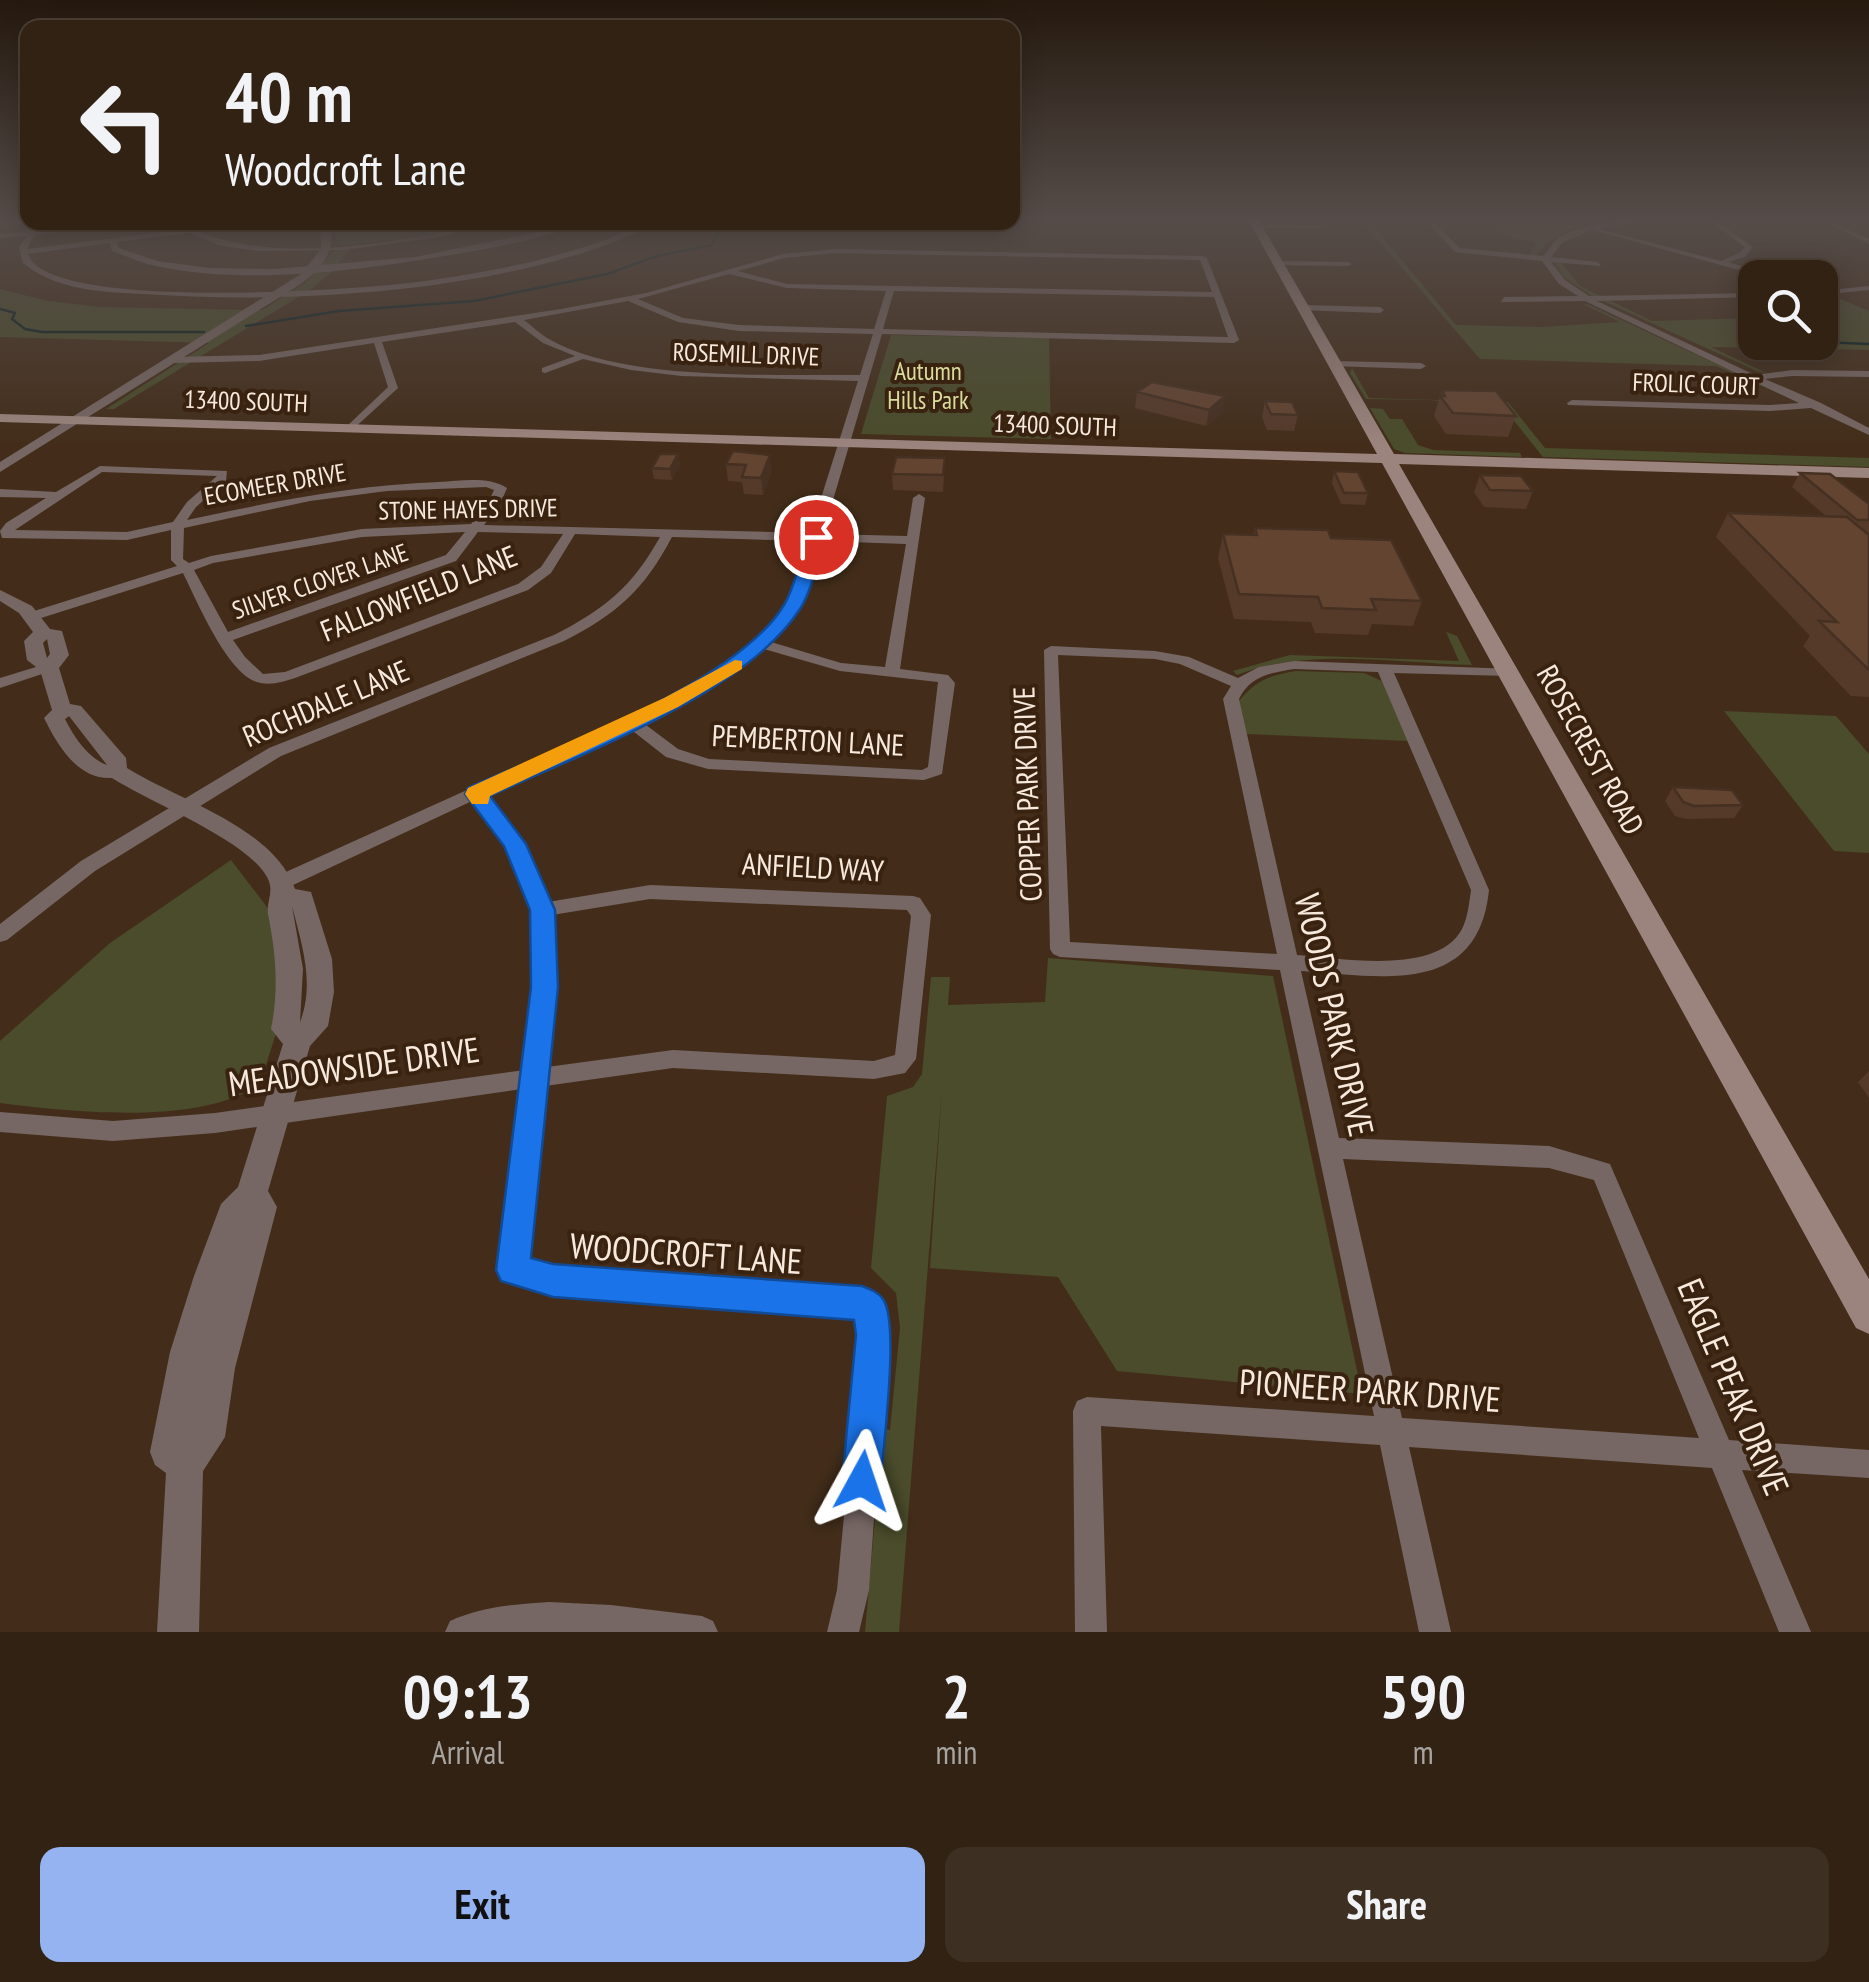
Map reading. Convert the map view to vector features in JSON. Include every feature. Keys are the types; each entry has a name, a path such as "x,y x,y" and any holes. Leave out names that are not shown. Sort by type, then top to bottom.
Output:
{"main road":[{"name":"ROSECREST ROAD","path":"1294,293 1869,1315"},
{"name":"13400 SOUTH","path":"0,418 1644,467 1716,475 1868,478"}],"street":[{"path":"155,293 288,293"},
{"path":"172,360 248,360 517,319 651,293"},
{"path":"178,1632 185,1464 207,1437 217,1368 261,1207 251,1194 298,1040 285,1029 292,991 292,960 279,908 285,889 631,722 730,669 761,644 793,606 890,293"},
{"path":"1101,293 1217,296"},
{"path":"630,299 669,317 708,325 1234,340 1216,293"},
{"path":"1581,293 1868,430"},
{"path":"0,468 280,294"},
{"path":"1504,300 1738,296"},
{"path":"1303,308 1380,310"},
{"name":"ROSEMILL DRIVE","path":"517,319 540,338 582,356 672,372 865,378"},
{"path":"350,429 393,388 376,340"},
{"path":"545,370 582,356"},
{"path":"1334,364 1421,366"},
{"path":"1758,377 1792,373 1869,374"},
{"name":"FROLIC COURT","path":"1572,403 1770,408 1817,405"},
{"path":"4,533 90,473 107,468 223,473 222,479 184,510 172,536 177,560 186,566 224,638"},
{"name":"ECOMEER DRIVE","path":"4,533 114,537 310,497 387,487 496,484 502,491 474,528"},
{"path":"0,493 57,494"},
{"path":"761,644 840,667 892,673 919,498"},
{"name":"STONE HAYES DRIVE","path":"38,624 186,566 310,540 474,528 914,540"},
{"name":"SILVER CLOVER LANE","path":"224,638 439,564 458,551 474,528"},
{"name":"FALLOWFIELD LANE","path":"224,638 251,674 266,680 290,676 512,592 546,570 571,531"},
{"name":"ROCHDALE LANE","path":"0,936 88,866 275,752 582,626 611,609 638,586 668,533"},
{"path":"0,595 17,602 38,624 33,641 36,660 49,667 62,711 54,718 63,738 82,760 98,772 116,770 246,844 266,859 285,889"},
{"name":"COPPER PARK DRIVE","path":"1238,683 1184,660 1155,654 1051,650 1060,949 1286,964"},
{"path":"1238,683 1260,670 1294,664 1510,672"},
{"path":"0,682 49,667"},
{"path":"1286,964 1397,969 1436,962 1464,944 1478,919 1480,890 1384,668"},
{"name":"PEMBERTON LANE","path":"631,722 672,753 708,764 934,772 938,766 946,683 940,676 892,673"},
{"name":"WOODS PARK DRIVE","path":"1238,683 1230,699 1232,718 1435,1632"},
{"name":"WOODCROFT LANE","path":"476,794 514,844 542,910 545,987 513,1270 553,1281 846,1300 862,1303 870,1310 874,1335 861,1492 852,1590 843,1632"},
{"name":"ANFIELD WAY","path":"542,910 650,892 913,904 921,915 909,1049 898,1066"},
{"name":"MEADOWSIDE DRIVE","path":"0,1122 113,1130 215,1123 674,1059 874,1070 898,1066"},
{"name":"EAGLE PEAK DRIVE","path":"1329,1148 1549,1158 1602,1172 1795,1632"},
{"name":"PIONEER PARK DRIVE","path":"1091,1632 1087,1410 1869,1464"},
{"path":"461,1632 488,1623 596,1620 702,1632"}],"green space":[{"path":"0,293 101,307 262,310 288,293 305,293 114,409 106,409 209,343 0,337"},
{"path":"1423,293 1429,293 1456,325 1542,327 1620,322 1581,303 1589,305 1796,401 1716,366 1480,359"},
{"path":"1588,293 1652,321 1738,318 1738,348 1711,347 1766,373"},
{"path":"1838,298 1869,311 1869,350 1838,349"},
{"name":"Autumn Hills Park","path":"891,335 1049,338 1051,439 861,434"},
{"path":"1352,368 1369,398 1508,402 1545,448 1869,458 1869,467 1543,457 1504,408 1431,400 1366,399 1350,373"},
{"path":"1370,408 1383,409 1390,419 1402,419 1418,445 1433,450 1520,453 1522,457 1405,453 1394,449"},
{"path":"1446,632 1457,636 1472,665 1322,659 1264,666 1237,675 1233,671 1290,655 1459,661"},
{"path":"1296,671 1364,673 1382,681 1408,741 1246,734 1239,701 1264,680"},
{"path":"1724,711 1836,716 1869,754 1869,853 1834,851"},
{"path":"231,860 273,915 279,1024 260,1084 235,1097 170,1111 98,1112 0,1103 0,1041 110,943"},
{"path":"1048,958 1273,976 1362,1394 1117,1371 1058,1277 930,1268 942,1088 899,1632 865,1632 883,1429 890,1430 900,1328 896,1293 871,1268 887,1096 913,1087 922,1074 931,977 950,977 948,1005 1045,1002"}],"building":[{"path":"1152,382 1225,396 1209,410 1137,392"},
{"path":"1442,390 1496,391 1516,416 1453,413 1440,396 1445,396"},
{"path":"1265,401 1292,402 1298,415 1271,414"},
{"path":"733,451 770,455 761,478 742,477 746,465 726,464"},
{"path":"660,454 678,454 670,469 652,468"},
{"path":"896,457 945,458 943,475 892,474"},
{"path":"1334,471 1358,472 1368,493 1344,493"},
{"path":"1800,473 1830,474 1869,504 1869,520 1857,520"},
{"path":"1480,475 1521,476 1533,491 1490,490"},
{"path":"1728,513 1847,517 1869,535 1869,670 1819,621 1837,622"},
{"path":"1255,528 1328,530 1331,538 1391,540 1422,601 1371,599 1376,610 1322,608 1318,597 1239,594 1223,534 1257,535"},
{"path":"1673,787 1732,790 1743,805 1694,806 1683,802"}],"waterway":[{"path":"246,326 339,311 474,301 513,293"},
{"path":"0,309 15,313 12,319 25,329 42,332 204,332"},
{"path":"1838,343 1869,344"}],"slow traffic":[{"path":"480,798 476,794 671,703 735,665"}],"route":[{"path":"816,537 793,606 761,644 730,669 671,703 476,794 514,844 542,910 545,987 513,1270 553,1281 862,1303 870,1310 874,1335 862,1481"}]}
